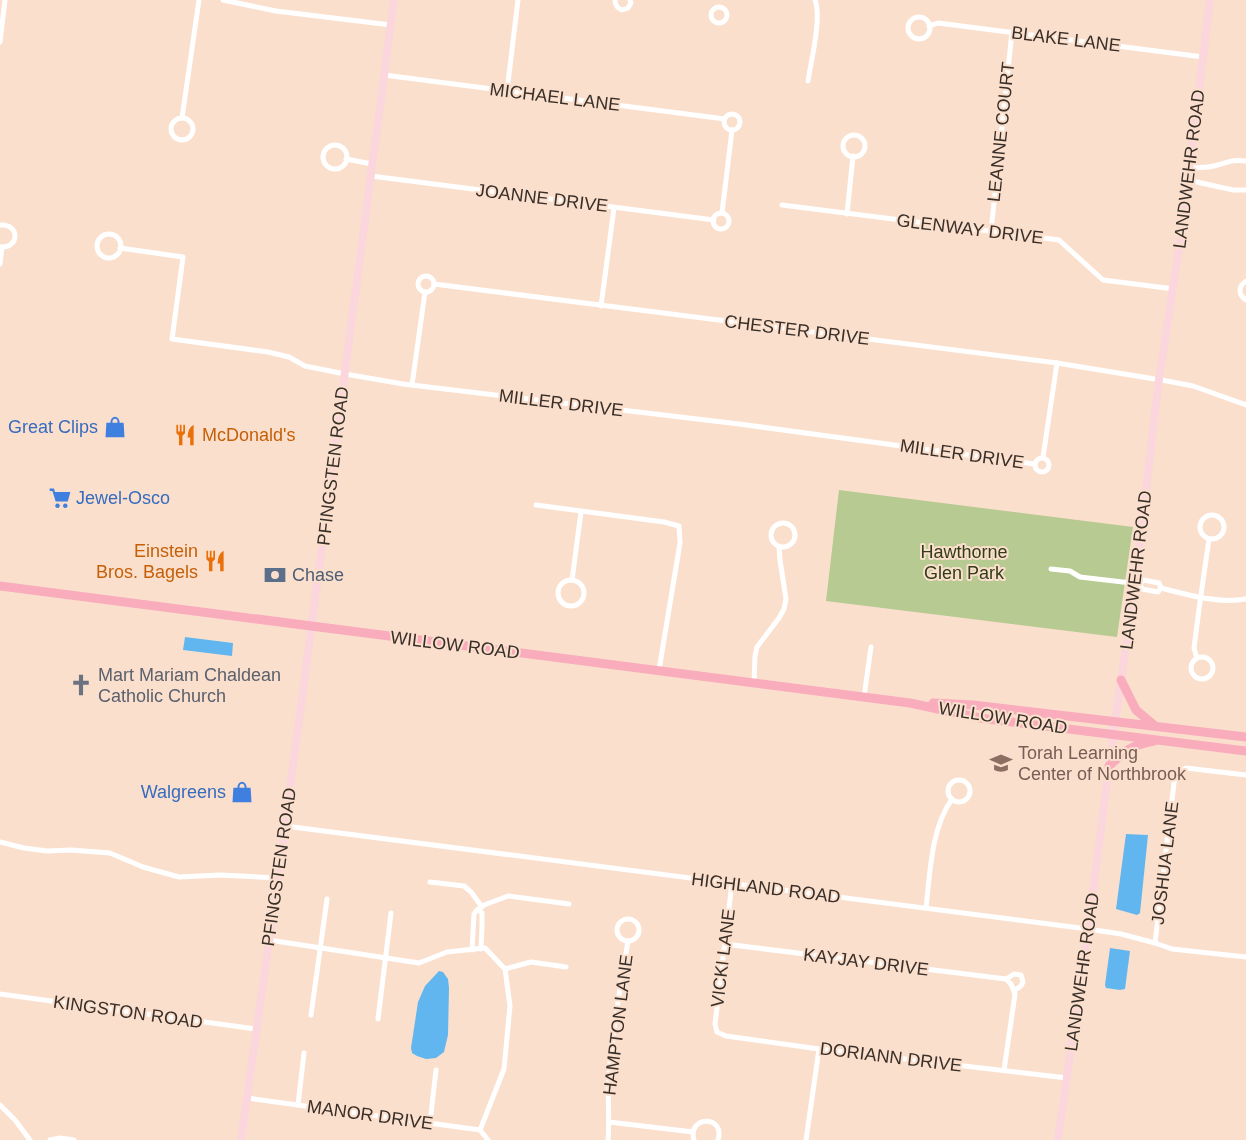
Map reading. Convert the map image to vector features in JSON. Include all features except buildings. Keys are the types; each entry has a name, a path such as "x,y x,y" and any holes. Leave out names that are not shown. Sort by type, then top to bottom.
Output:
{"main road":[{"name":"PFINGSTEN ROAD","path":"241,1140 312,626 394,0"},
{"name":"LANDWEHR ROAD","path":"1058,1140 1113,734 1137,584 1159,379 1174,289 1210,0"},
{"name":"WILLOW ROAD","path":"0,586 910,703 980,718 1246,751"},
{"path":"1121,680 1136,710 1155,727"},
{"name":"WILLOW ROAD","path":"910,703 973,705 1246,737"},
{"path":"1109,766 1124,751 1136,745 1162,740"}],"street":[{"path":"0,42 5,0"},
{"path":"182,118 199,0"},
{"path":"223,0 276,11 391,25"},
{"path":"507,91 518,0"},
{"path":"615,0 617,8 624,10 630,6 630,0"},
{"path":"720,7 721,0"},
{"path":"808,81 817,22 817,4 815,0"},
{"path":"919,18 926,20 929,26 926,36 920,39 913,38 908,29 912,20 919,18"},
{"name":"BLAKE LANE","path":"929,26 938,23 1203,57"},
{"name":"LEANNE COURT","path":"991,231 1012,32"},
{"name":"MICHAEL LANE","path":"384,75 725,119"},
{"path":"731,114 738,117 740,122 739,127 732,130 725,127 724,124 725,119 731,114"},
{"path":"182,118 189,121 193,128 188,138 181,140 175,138 170,128 176,120 182,118"},
{"path":"722,213 732,130"},
{"path":"854,135 861,137 865,146 862,153 853,156 846,153 843,147 848,137 854,135"},
{"path":"338,146 346,152 346,160 339,168 332,168 326,164 323,157 328,148 338,146"},
{"path":"847,214 853,156"},
{"path":"346,160 372,164"},
{"path":"1190,168 1215,166 1227,161 1246,161"},
{"name":"JOANNE DRIVE","path":"371,176 714,220"},
{"path":"1188,180 1234,190 1246,190"},
{"name":"GLENWAY DRIVE","path":"782,205 1059,240 1103,280 1174,289"},
{"path":"601,306 614,208"},
{"path":"722,213 727,215 728,225 724,228 719,228 714,220 716,216 722,213"},
{"path":"0,225 10,226 15,236 12,243 6,247 1,247 0,264"},
{"path":"110,234 119,240 120,248 117,255 109,258 102,255 97,245 100,238 110,234"},
{"name":"MILLER DRIVE","path":"120,248 183,257 172,339 268,352 289,357 306,366 412,385 739,424 1034,464"},
{"path":"424,276 429,276 434,284 432,290 425,292 419,288 418,283 424,276"},
{"path":"1246,281 1241,286 1240,292 1246,300"},
{"name":"CHESTER DRIVE","path":"434,284 1057,363 1193,386 1246,406"},
{"path":"412,385 425,292"},
{"name":"MILLER DRIVE","path":"1043,457 1057,363"},
{"path":"1043,457 1047,459 1049,464 1047,470 1040,472 1034,464 1036,460 1043,457"},
{"path":"536,505 664,522 679,526 680,543 659,670"},
{"path":"572,580 581,512"},
{"path":"1216,515 1220,517 1224,524 1224,531 1219,538 1209,539 1201,533 1200,524 1204,517 1216,515"},
{"path":"754,683 757,647 779,618 784,609 786,599 779,547 773,542 770,535 773,528 778,524 786,523 793,528 795,536 791,544 779,547"},
{"path":"1197,658 1194,648 1209,539"},
{"path":"1051,568 1070,571 1080,577 1137,584 1146,590 1158,592 1161,588"},
{"path":"572,580 580,583 583,591 582,599 571,605 563,603 558,596 558,592 564,582 572,580"},
{"path":"1137,584 1143,580 1159,583 1161,588 1200,598 1224,600 1246,598"},
{"path":"864,697 871,647"},
{"path":"1197,658 1206,658 1211,662 1213,668 1205,678 1198,678 1192,673 1191,666 1197,658"},
{"name":"JOSHUA LANE","path":"1155,943 1174,783 1178,772 1186,768 1246,775"},
{"path":"959,779 966,781 971,791 969,797 961,802 952,799 948,792 950,785 959,779"},
{"path":"926,908 935,835 946,806 952,799"},
{"name":"HIGHLAND ROAD","path":"285,826 1088,929 1121,934 1172,949 1246,957"},
{"path":"0,842 47,851 71,850 110,853 179,877 220,875 278,878"},
{"path":"430,882 464,886 471,892 482,913 481,949"},
{"name":"VICKI LANE","path":"717,1032 715,1024 732,883"},
{"path":"472,950 474,914 480,908 508,896 569,904"},
{"path":"311,1016 326,899"},
{"path":"378,1019 391,913"},
{"name":"HAMPTON LANE","path":"630,920 635,922 639,930 636,938 628,941 621,938 618,930 622,921 630,920"},
{"path":"269,940 419,963 446,952 485,948 505,969 510,1006 504,1069 480,1130 488,1140"},
{"name":"HAMPTON LANE","path":"608,1140 610,1122 608,1098 610,1064 628,941"},
{"name":"KAYJAY DRIVE","path":"725,944 1006,979 1014,974 1021,975 1024,982 1019,988 1014,990 1016,994 1004,1070"},
{"path":"505,969 531,962 566,967"},
{"path":"1006,979 1014,990"},
{"name":"KINGSTON ROAD","path":"0,994 256,1029"},
{"name":"DORIANN DRIVE","path":"717,1032 726,1036 819,1049 1067,1078"},
{"path":"806,1140 819,1049"},
{"path":"298,1105 304,1054"},
{"path":"430,1123 436,1070"},
{"name":"MANOR DRIVE","path":"247,1098 480,1130"},
{"path":"0,1105 15,1120 30,1140"},
{"path":"694,1140 693,1132 697,1125 707,1121 716,1125 719,1136 718,1140"},
{"path":"610,1122 693,1132"},
{"path":"50,1140 60,1138 74,1140"}],"green space":[{"name":"Hawthorne Glen Park","path":"839,490 1133,527 1117,637 826,601"}],"water":[{"path":"185,637 233,643 232,656 183,650"},
{"path":"1126,834 1148,835 1140,913 1137,915 1116,909"},
{"path":"1110,948 1130,951 1125,989 1106,988"},
{"path":"439,971 443,972 448,979 448,1035 444,1052 436,1058 426,1059 412,1053 411,1048 418,1002 425,986"}],"place":[{"name":"Great Clips","path":"115,427"},
{"name":"McDonald's","path":"185,435"},
{"name":"Jewel-Osco","path":"60,498"},
{"name":"Einstein Bros. Bagels","path":"215,561"},
{"name":"Chase","path":"275,575"},
{"name":"Mart Mariam Chaldean Catholic Church","path":"81,685"},
{"name":"Torah Learning Center of Northbrook","path":"1001,763"},
{"name":"Walgreens","path":"242,792"}]}
